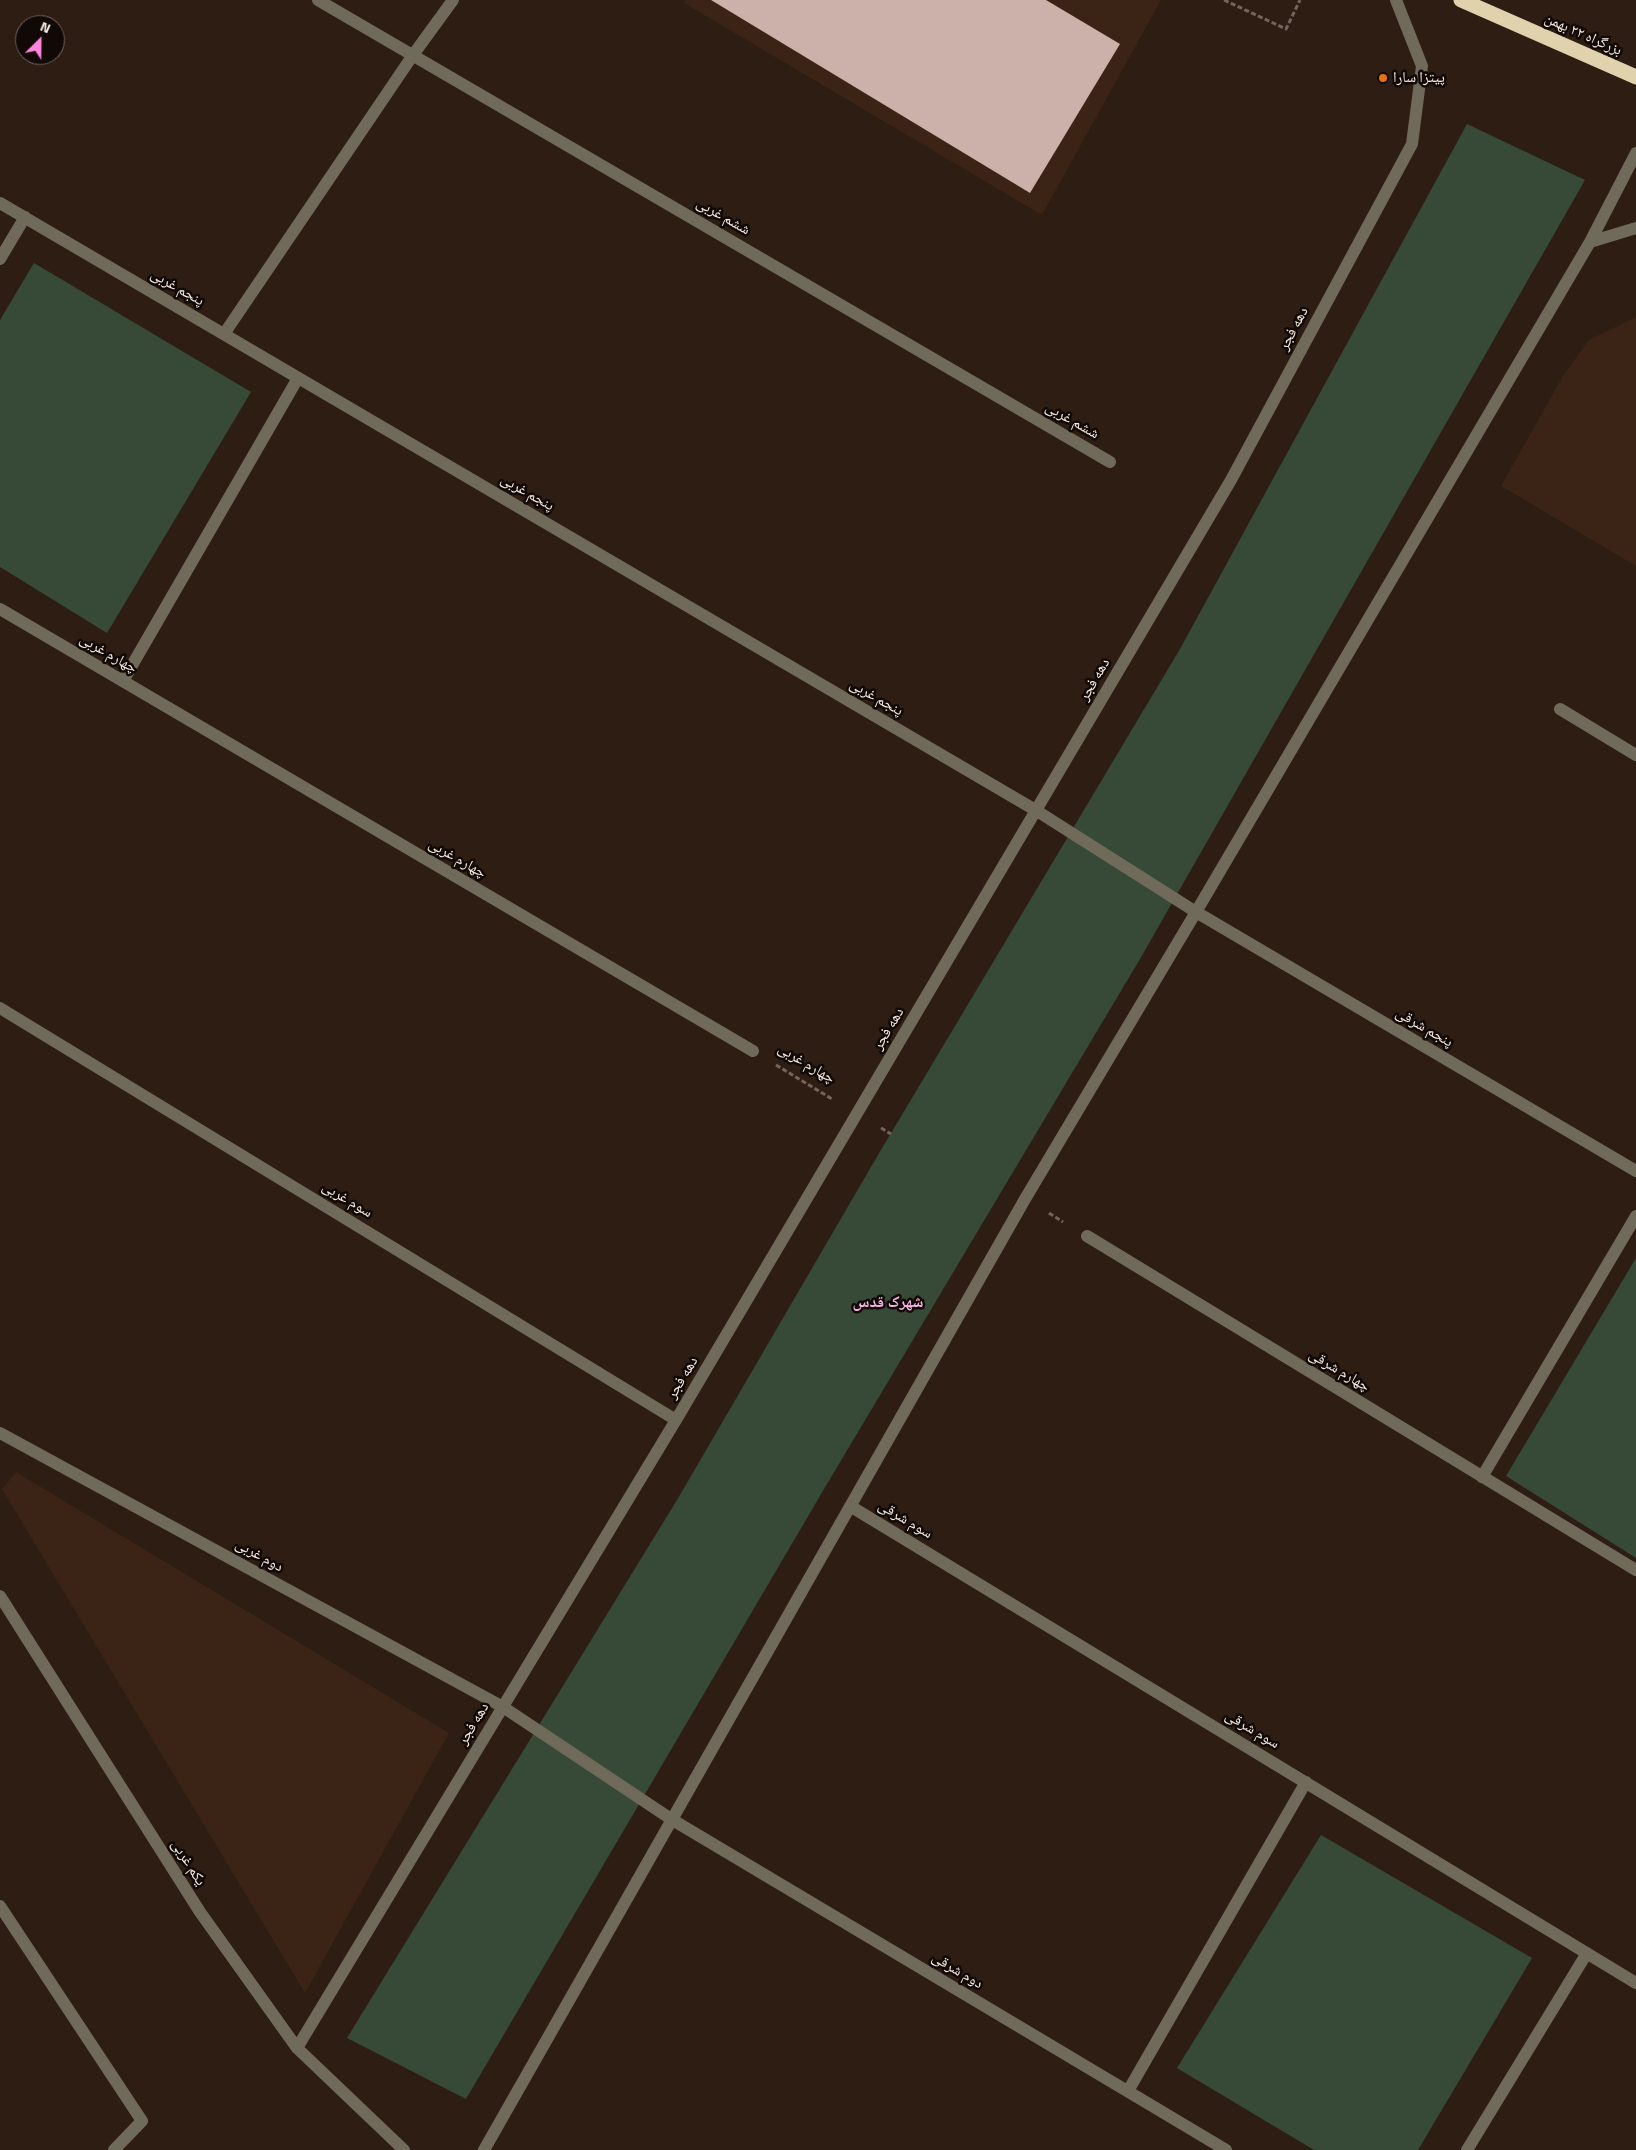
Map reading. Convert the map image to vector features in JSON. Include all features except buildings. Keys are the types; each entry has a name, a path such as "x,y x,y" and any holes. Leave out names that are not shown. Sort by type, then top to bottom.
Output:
{"highway":[{"name":"بزرگراه ۲۲ بهمن","path":"1461,0 1636,77"}],"street":[{"name":"ششم غربی","path":"318,0 1110,462"},
{"path":"224,334 413,55 453,0"},
{"name":"دهه فجر","path":"297,2048 676,1420 1231,480 1412,144 1422,66 1396,0"},
{"path":"484,2150 1025,1199 1590,242 1636,153"},
{"name":"پنجم غربی","path":"0,203 1037,811 1196,912"},
{"path":"0,259 25,218"},
{"path":"1590,242 1636,228"},
{"path":"123,682 298,378"},
{"name":"چهارم غربی","path":"2,615 123,682 753,1051"},
{"path":"1560,709 1636,755"},
{"name":"پنجم شرقی","path":"1196,912 1636,1171"},
{"name":"سوم غربی","path":"0,1008 676,1420"},
{"path":"1482,1476 1636,1216"},
{"name":"چهارم شرقی","path":"1087,1236 1636,1570"},
{"name":"دوم غربی","path":"0,1433 503,1707 671,1819"},
{"name":"سوم شرقی","path":"850,1506 1636,1983"},
{"name":"یکم غربی","path":"0,1596 200,1912 297,2048 404,2150"},
{"path":"1128,2091 1306,1782"},
{"name":"دوم شرقی","path":"671,1819 1226,2150"},
{"path":"0,1906 142,2121 114,2150"},
{"path":"1467,2150 1587,1953"}],"path":[{"path":"1224,0 1286,29 1300,0"},
{"name":"چهارم غربی","path":"753,1051 834,1100"},
{"path":"874,1124 891,1134"},
{"path":"1025,1199 1087,1236"}],"shaded area":[{"path":"685,0 1161,0 1042,215 684,3"},
{"path":"1636,317 1636,566 1501,486 1563,376 1589,340"},
{"path":"16,1472 449,1733 305,1993 2,1489"}],"green space":[{"path":"1467,124 1585,180 1140,959 827,1484 466,2099 347,2038 677,1500 878,1155 1180,649"},
{"path":"34,263 251,392 107,633 0,567 0,320"},
{"path":"1636,1258 1636,1558 1506,1476"},
{"path":"1321,1835 1532,1958 1418,2150 1314,2150 1177,2068"}],"place":[{"name":"پیتزا سارا","path":"1383,78"}],"district":[{"name":"شهرک قدس","path":"888,1303"}]}
